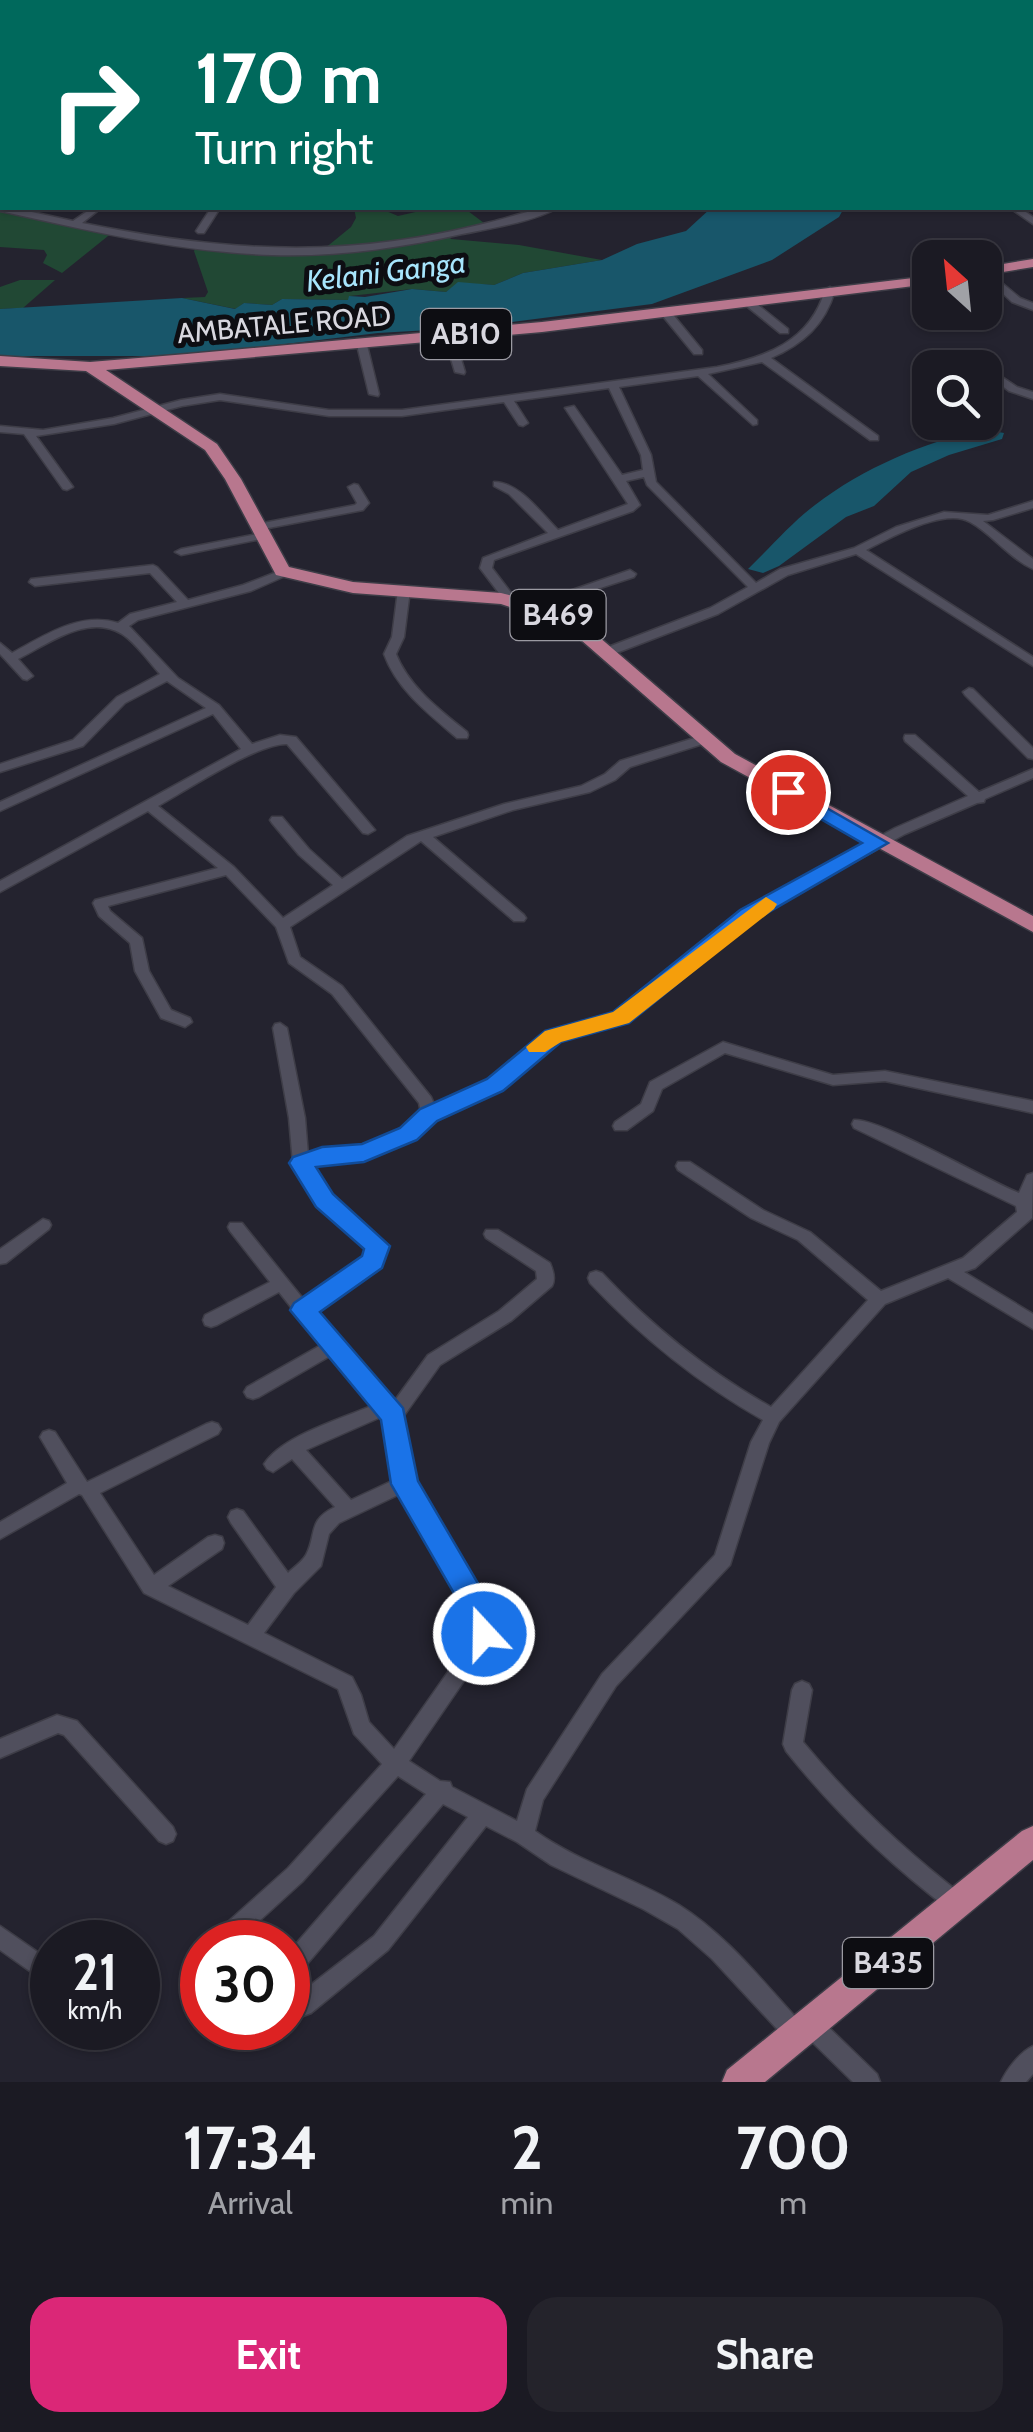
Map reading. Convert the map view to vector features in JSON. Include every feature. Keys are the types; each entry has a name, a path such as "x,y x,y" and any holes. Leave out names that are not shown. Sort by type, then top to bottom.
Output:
{"main road":[{"path":"1002,268 1033,263"},
{"name":"AMBATALE ROAD","path":"0,361 90,367 449,336 912,282"},
{"path":"90,367 211,447 274,563 286,574"},
{"name":"B469","path":"286,574 330,583 509,598 535,605 571,622 728,758 1033,925"},
{"name":"B435","path":"740,2082 1033,1841"}],"street":[{"path":"9,210 237,251 302,250 434,238 546,210"},
{"path":"75,224 94,210"},
{"path":"201,231 214,210"},
{"path":"1002,287 1016,300 1033,307"},
{"path":"0,428 29,434 100,424 220,397 329,413 379,415 700,372 765,359 796,341 822,314 830,290"},
{"path":"748,302 784,331"},
{"path":"666,313 698,352"},
{"path":"449,336 460,372"},
{"path":"360,341 374,394"},
{"path":"765,359 874,438"},
{"path":"700,372 753,422"},
{"path":"1002,381 1033,396"},
{"path":"612,384 646,455 646,473 668,504 754,587"},
{"path":"507,400 523,423"},
{"path":"509,598 485,562 495,555 633,507 620,479 570,408"},
{"path":"29,434 67,487"},
{"path":"620,479 646,473"},
{"path":"498,484 513,492 554,534"},
{"path":"181,552 359,508 363,503 354,487"},
{"path":"607,652 714,611 784,572 858,550 900,529 948,514 989,518 1033,504"},
{"path":"971,517 1033,565"},
{"path":"858,550 1033,662"},
{"path":"35,582 153,569 162,574 185,604"},
{"path":"124,631 122,626 127,620 286,574"},
{"path":"535,605 630,574"},
{"path":"404,590 400,604 401,636 390,654 392,663 425,703 462,736"},
{"path":"10,659 52,638 103,621 124,631 168,675 215,708 248,749"},
{"path":"42,622 52,638"},
{"path":"0,647 27,676"},
{"path":"0,768 78,742 121,700 168,675"},
{"path":"969,692 1033,756"},
{"path":"0,807 215,708"},
{"path":"910,738 978,799"},
{"path":"0,887 242,756 248,749 280,739 291,740 368,830"},
{"path":"282,926 390,850 508,806 585,789 653,752 704,739"},
{"path":"301,1163 322,1156 364,1153 409,1134 429,1115 495,1085 553,1037 621,1017 748,915 878,843 1033,773"},
{"path":"150,806 229,870 282,926 294,960 336,990 426,1101 429,1115"},
{"path":"277,820 304,852 341,885"},
{"path":"424,836 518,918"},
{"path":"185,1022 166,1014 142,971 138,941 104,914 100,903 229,870"},
{"path":"280,1028 298,1118 301,1163 324,1200 378,1246 374,1262 303,1310"},
{"path":"621,1126 648,1107 655,1086 723,1047 810,1076 862,1080 885,1076 1033,1107"},
{"path":"860,1124 914,1146 968,1180 1023,1202"},
{"path":"684,1166 758,1214 804,1236 879,1299"},
{"path":"524,1835 534,1796 608,1680 723,1559 760,1442 773,1417 879,1299 969,1263 1026,1214 1023,1202 1033,1179"},
{"path":"0,1258 42,1226"},
{"path":"236,1227 332,1347 394,1416 404,1484 486,1621 484,1634 396,1763 295,1875 245,1920"},
{"path":"394,1416 434,1360 506,1316 546,1281 544,1268 492,1234"},
{"path":"949,1271 1033,1322"},
{"path":"596,1278 642,1328 773,1417"},
{"path":"210,1320 282,1283"},
{"path":"253,1392 332,1347"},
{"path":"273,1464 293,1448 382,1409 394,1416"},
{"path":"0,1530 212,1429"},
{"path":"49,1437 151,1587 345,1683 353,1693 357,1721 366,1736 396,1763 524,1835 551,1856 670,1912 869,2082"},
{"path":"293,1448 347,1508"},
{"path":"251,1636 287,1586 314,1560 322,1531 347,1508 404,1484"},
{"path":"238,1518 287,1586"},
{"path":"151,1587 215,1542"},
{"path":"802,1690 794,1744 821,1780 922,1878 958,1904"},
{"path":"0,1749 57,1724 70,1726 166,1834"},
{"path":"310,1944 443,1790"},
{"path":"310,1999 381,1942 483,1814"},
{"path":"0,1937 30,1960"},
{"path":"1012,2082 1033,2058"}],"green space":[{"path":"0,210 113,232 62,273 43,263 47,255 44,250 0,247"},
{"path":"354,210 384,210 398,216 424,210 467,210 488,226 449,236 451,239 519,245 602,260 523,273 494,285 459,283 446,292 412,289 350,296 349,300 282,299 272,305 244,303 236,309 182,298 205,297 208,292 194,251 197,245 237,251 324,249 356,218"},
{"path":"20,280 55,280 23,308 0,309 0,287"}],"water":[{"path":"709,210 843,210 839,217 772,260 652,304 464,328 378,333 185,356 0,356 0,309 182,298 235,309 244,303 272,305 282,299 348,300 349,296 412,289 446,292 458,282 494,285 523,273 602,260 637,244 686,231"},
{"path":"999,440 911,472 874,506 846,517 779,566 763,573 748,569 806,512 853,479 939,441"}],"slow traffic":[{"path":"537,1047 566,1032 621,1017 766,904"}],"route":[{"path":"484,1634 486,1621 404,1484 394,1416 303,1310 374,1262 378,1246 324,1200 301,1163 322,1156 364,1153 409,1134 429,1115 495,1085 540,1044 566,1032 621,1017 748,915 878,843 788,792"}],"water label":[{"name":"Kelani Ganga","path":"386,272"}]}
